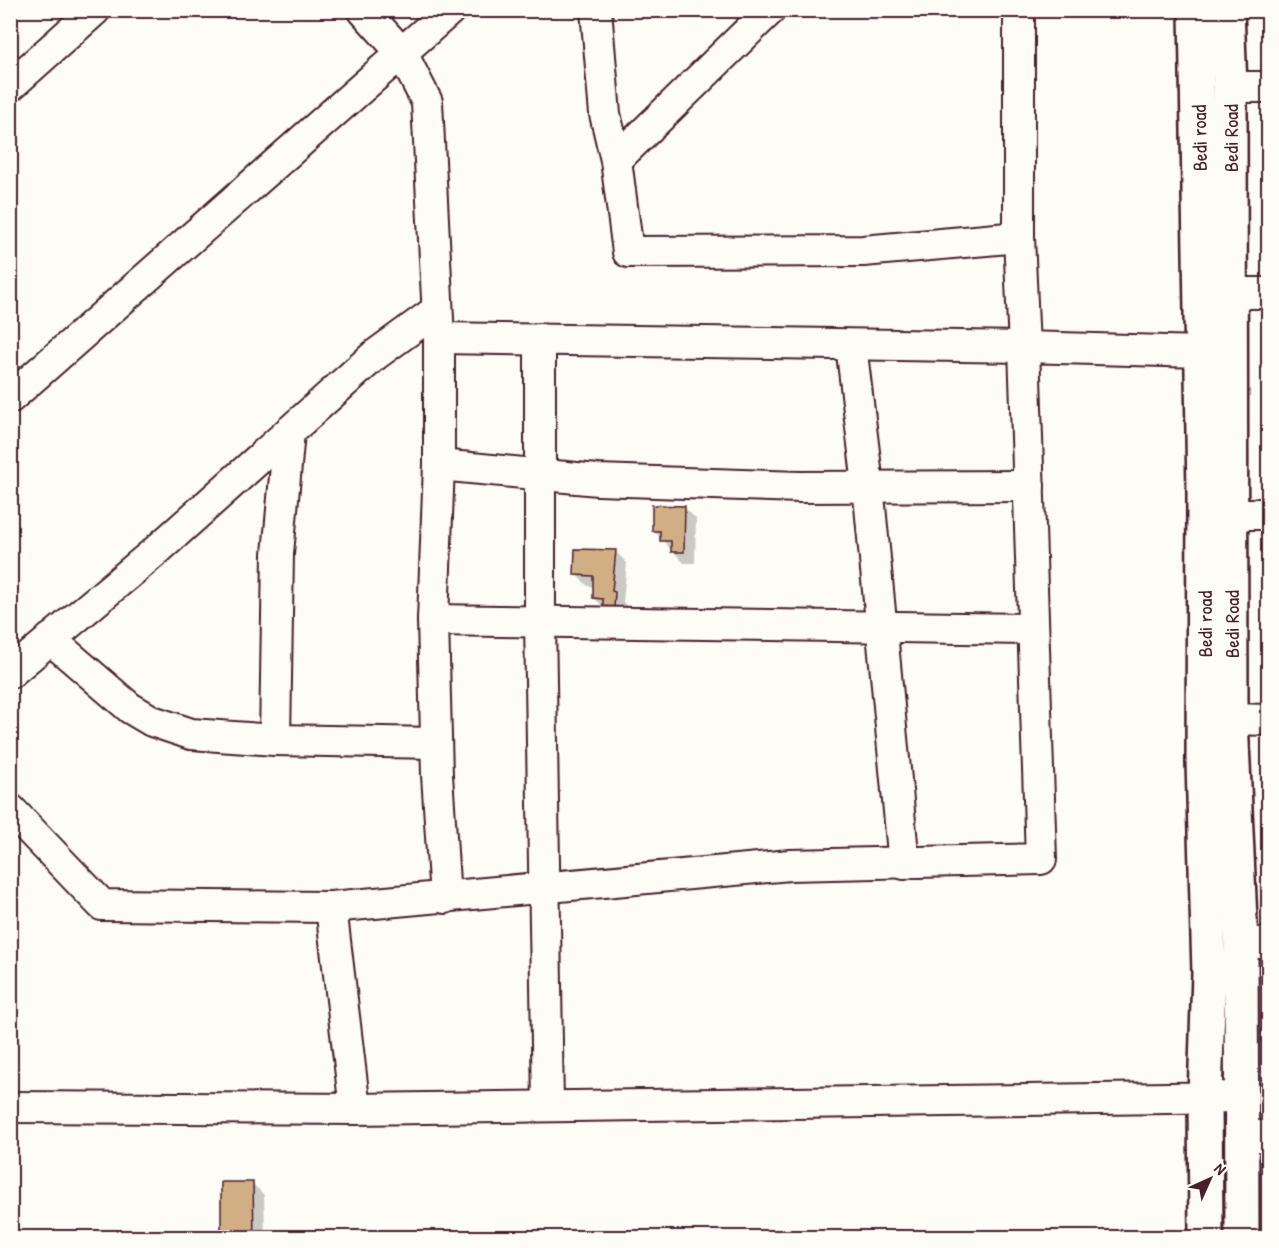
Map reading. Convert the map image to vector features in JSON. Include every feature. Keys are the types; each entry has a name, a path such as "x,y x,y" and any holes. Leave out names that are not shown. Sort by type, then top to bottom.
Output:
{"main road":[{"name":"Bedi road","path":"1196,10 1201,352 1203,762 1209,973 1205,1098 1206,1238"},
{"name":"Bedi Road","path":"1227,10 1230,87 1231,719 1255,943 1240,1097 1255,1136 1242,1238"}],"street":[{"path":"10,86 95,10"},
{"path":"363,10 402,53 427,102 438,324 439,465 433,620 436,743 445,898"},
{"path":"10,398 450,10"},
{"path":"596,10 605,114 616,160 628,252 863,251 1019,237"},
{"path":"616,160 770,10"},
{"path":"10,809 102,905 331,907 544,890 790,865 1041,859 1019,237 1019,10"},
{"path":"1230,87 1269,87"},
{"path":"1231,293 1269,293"},
{"path":"10,673 166,542 375,355 438,324 540,339 1201,352"},
{"path":"540,339 540,621 548,1105"},
{"path":"851,345 868,485 904,864"},
{"path":"275,740 278,554 289,432"},
{"path":"439,465 540,476 788,486 1029,486"},
{"path":"1231,514 1269,514"},
{"path":"433,620 1033,629"},
{"path":"50,639 130,708 152,721 192,734 275,740 436,743"},
{"path":"1231,719 1269,720"},
{"path":"331,907 356,1109"},
{"path":"10,1107 356,1109 1240,1097"}],"building":[{"path":"652,505 685,506 684,552 671,552 671,541 660,541 660,531 652,531"},
{"path":"575,549 616,550 612,591 615,592 614,608 603,607 603,599 593,598 593,576 574,575"},
{"path":"1268,977 1268,1035 1262,1034 1264,986"},
{"path":"221,1182 253,1182 254,1238 221,1238"}]}
